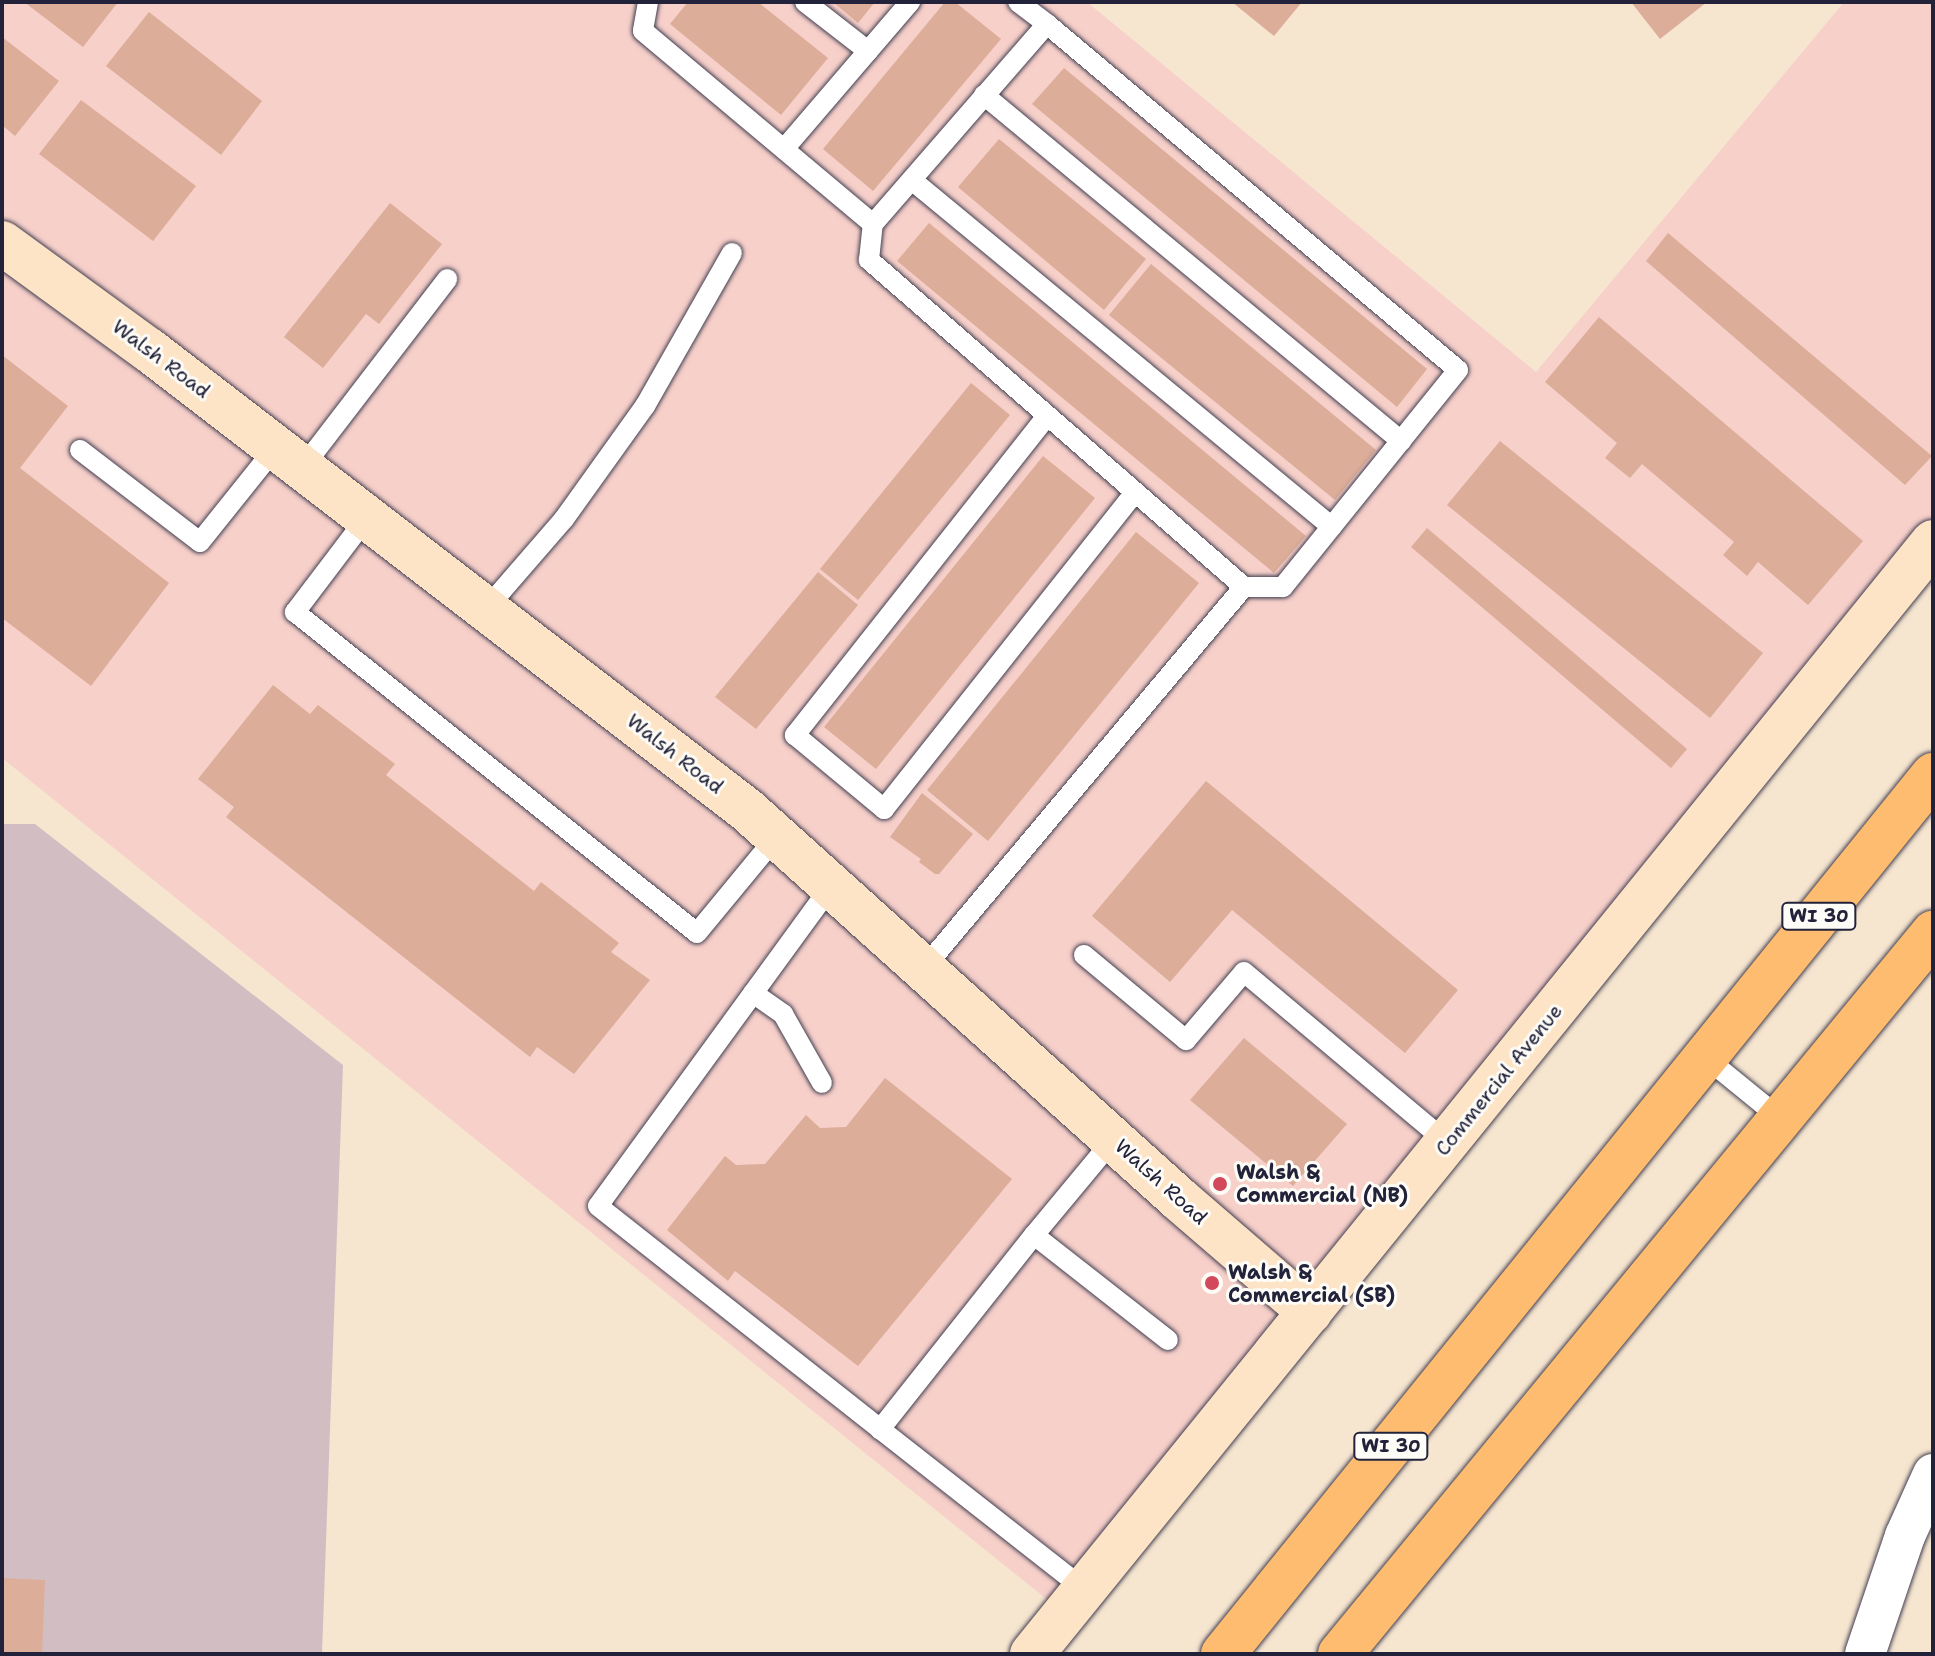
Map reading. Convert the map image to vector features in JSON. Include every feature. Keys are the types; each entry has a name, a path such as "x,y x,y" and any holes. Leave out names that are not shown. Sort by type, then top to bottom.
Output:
{"highway":[{"name":"WI 30","path":"1223,1654 1933,775"},
{"path":"1340,1654 1933,933"},
{"path":"1190,1654 1559,1237"},
{"path":"1381,1654 1439,1575 1556,1392"}],"street":[{"name":"Walsh Road","path":"2,243 368,516 777,836 1113,1140 1310,1312"},
{"name":"Commercial Avenue","path":"1032,1654 1933,542"},
{"path":"1865,1654 1905,1536 1933,1474"}],"lane":[{"path":"648,2 643,31 873,224"},
{"path":"805,2 868,51"},
{"path":"784,149 910,2"},
{"path":"1018,2 1047,24 1458,370 1283,587 1244,587 869,260 873,224 1047,24"},
{"path":"984,95 1401,441"},
{"path":"913,181 1332,527"},
{"path":"486,609 564,519 645,406 732,253"},
{"path":"80,450 200,542 290,457 447,279"},
{"path":"1047,416 795,735 884,809 1135,492"},
{"path":"368,516 295,612 697,933 777,836"},
{"path":"924,968 1244,587"},
{"path":"832,885 598,1206 1085,1590"},
{"path":"1084,955 1186,1040 1244,972 1448,1143"},
{"path":"753,993 783,1014 822,1083"},
{"path":"1705,1057 1781,1119"},
{"path":"880,1429 1113,1140"},
{"path":"1034,1235 1168,1340"}],"shaded area":[{"path":"2,2 1087,2 1536,372 1844,2 1933,2 1933,542 1065,1614 2,758"},
{"path":"2,824 35,824 343,1065 322,1654 2,1654"}],"building":[{"path":"24,2 118,2 83,47"},
{"path":"688,2 758,2 828,58 781,115 670,24"},
{"path":"833,2 875,2 858,23"},
{"path":"945,2 955,2 1001,39 873,191 823,149"},
{"path":"1232,2 1302,2 1274,36"},
{"path":"1631,2 1707,2 1660,39"},
{"path":"149,12 262,101 221,155 106,66"},
{"path":"2,37 59,81 15,136 2,125"},
{"path":"1064,68 1427,369 1397,407 1032,104"},
{"path":"81,100 196,186 153,241 39,154"},
{"path":"999,139 1146,259 1104,310 958,187"},
{"path":"390,203 442,244 379,324 366,314 323,368 284,337"},
{"path":"929,223 1306,536 1274,573 897,261"},
{"path":"1668,233 1932,456 1905,485 1646,261"},
{"path":"1151,264 1376,450 1335,500 1109,315"},
{"path":"1599,317 1863,541 1808,605 1758,562 1747,576 1723,555 1734,542 1642,464 1630,478 1605,458 1617,443 1545,382"},
{"path":"2,355 68,406 20,468 169,583 91,686 2,618"},
{"path":"971,383 1010,415 858,600 820,569"},
{"path":"1500,441 1763,653 1710,718 1447,505"},
{"path":"1043,456 1095,498 876,769 824,727"},
{"path":"1427,528 1687,749 1671,768 1411,547"},
{"path":"1136,532 1199,583 988,841 927,790"},
{"path":"818,572 858,605 756,729 715,697"},
{"path":"273,685 310,714 318,705 395,764 386,775 534,891 541,882 619,943 611,952 650,980 574,1074 537,1047 530,1057 226,817 234,807 198,779"},
{"path":"1206,781 1458,990 1405,1053 1232,910 1170,982 1092,916"},
{"path":"922,793 973,834 939,874 919,862 921,859 890,837"},
{"path":"1244,1038 1347,1124 1293,1186 1190,1100"},
{"path":"885,1078 1012,1179 858,1366 735,1271 728,1281 667,1230 725,1156 736,1165 765,1164 806,1115 820,1128 846,1127"},
{"path":"2,1578 45,1580 42,1654 2,1654"}],"place":[{"name":"Walsh & Commercial (NB)","path":"1220,1184"},
{"name":"Walsh & Commercial (SB)","path":"1212,1283"}]}
